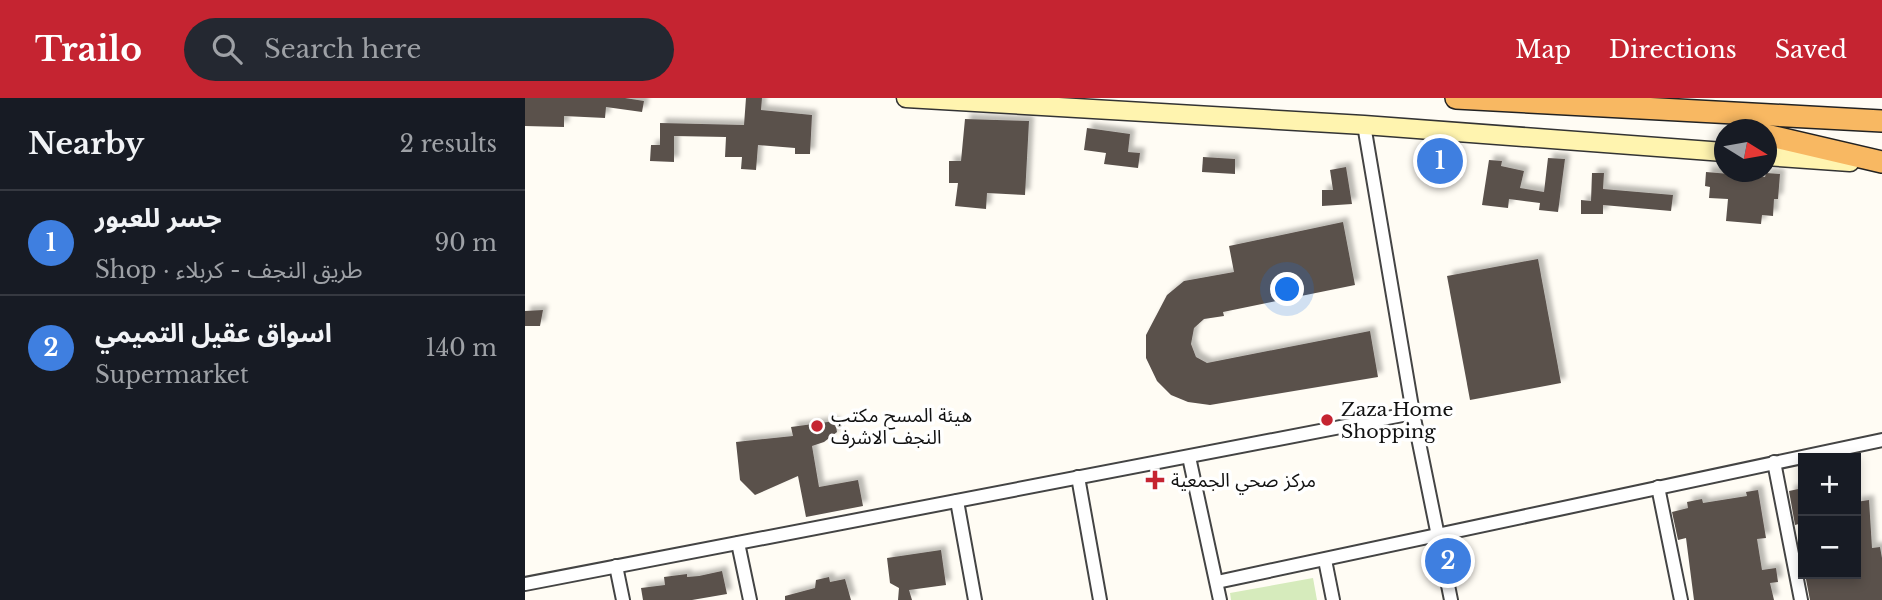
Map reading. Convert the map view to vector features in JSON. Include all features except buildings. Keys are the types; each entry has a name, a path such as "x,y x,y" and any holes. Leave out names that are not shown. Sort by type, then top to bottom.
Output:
{"highway":[{"path":"1456,98 1882,121"},
{"path":"1658,110 1714,123"},
{"path":"1777,138 1882,163"}],"main road":[{"path":"906,98 1364,125 1714,151"},
{"path":"1777,157 1882,163"}],"street":[{"path":"1364,125 1413,413 1451,600"},
{"path":"525,584 1413,413"},
{"path":"1217,582 1882,440"},
{"path":"1189,457 1220,600"},
{"path":"1774,462 1801,600"},
{"path":"1078,477 1100,600"},
{"path":"1658,487 1681,600"},
{"path":"957,500 975,600"},
{"path":"739,543 750,600"},
{"path":"1325,560 1333,600"},
{"path":"616,566 623,600"}],"green space":[{"path":"1313,578 1317,600 1231,600 1230,593"}],"place":[{"name":"جسر للعبور","path":"1440,161"},
{"name":"Zaza Home Shopping","path":"1327,420"},
{"name":"هيئة المسح مكتب النجف الاشرف","path":"817,426"},
{"name":"مركز صحي الجمعية","path":"1155,480"},
{"name":"اسواق عقيل التميمي","path":"1448,561"}]}
